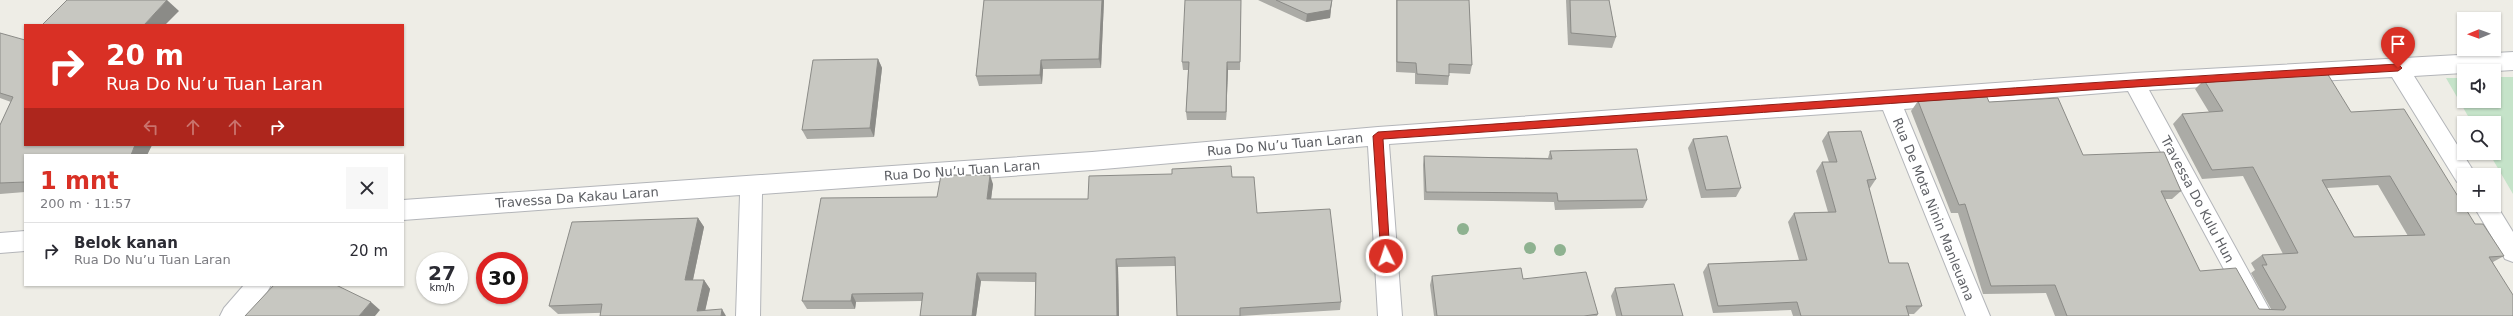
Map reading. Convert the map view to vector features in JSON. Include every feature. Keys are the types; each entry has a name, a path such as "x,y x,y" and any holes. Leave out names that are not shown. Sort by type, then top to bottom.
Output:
{"street":[{"name":"Rua Do Nu’u Tuan Laran","path":"751,185 1092,162 1378,136 1890,101 2134,82 2513,61"},
{"path":"2398,68 2461,168"},
{"name":"Travessa Do Kulu Hun","path":"2134,82 2261,316"},
{"name":"Rua De Mota Ninin Manleuana","path":"1890,101 1978,316"},
{"path":"1378,136 1390,316"},
{"path":"748,316 751,185"},
{"name":"Travessa Da Kakau Laran","path":"404,210 751,185"},
{"path":"2488,212 2513,252"},
{"path":"0,244 24,241"},
{"path":"232,316 258,286"}],"green space":[{"path":"2501,77 2513,77 2513,194 2501,174 2501,168 2498,168 2493,160 2501,160 2501,116 2468,116 2463,108 2501,108"},
{"path":"2446,78 2457,78 2457,97"}],"building":[{"path":"67,0 167,0 145,24 43,24"},
{"path":"984,0 1102,0 1099,59 1041,60 1040,75 976,76"},
{"path":"1185,0 1241,0 1240,62 1227,62 1226,112 1186,112 1189,62 1182,62"},
{"path":"1276,0 1332,0 1330,10 1307,14"},
{"path":"1397,0 1469,0 1472,65 1449,64 1449,76 1417,74 1416,63 1397,62"},
{"path":"1570,0 1609,0 1616,37 1571,33"},
{"path":"0,33 24,40 24,146 135,146 131,154 24,154 24,182 0,183 0,125 13,97 0,93"},
{"path":"878,59 870,128 802,130 813,60"},
{"path":"2327,73 2351,112 2404,109 2457,195 2457,212 2468,212 2475,224 2483,224 2504,256 2489,257 2513,295 2513,316 2067,316 2055,285 1991,286 1965,204 1959,205 1918,101 1987,97 1989,102 2058,98 2083,155 2164,152 2181,191 2161,191 2200,271 2236,268 2259,309 2284,310 2286,307 2262,265 2267,265 2262,255 2298,253 2253,167 2212,170 2182,114 2223,111 2204,80","holes":["2390,176 2425,235 2354,237 2322,180"]},
{"path":"1861,131 1876,179 1867,180 1889,263 1908,263 1922,306 1906,306 1909,316 1801,316 1797,302 1718,306 1708,264 1807,260 1794,213 1836,212 1822,162 1837,162 1828,132"},
{"path":"1727,136 1741,188 1706,190 1693,139"},
{"path":"1637,149 1647,200 1558,201 1557,193 1426,192 1424,156 1552,159 1550,151"},
{"path":"1231,166 1232,177 1254,177 1257,213 1330,209 1341,302 1240,308 1240,316 1177,316 1175,257 1116,259 1117,316 1035,316 1036,273 977,273 972,316 920,316 923,293 852,294 851,301 802,301 821,198 937,197 941,175 990,175 987,199 1088,199 1089,176 1172,174 1172,169"},
{"path":"698,218 685,280 704,280 697,311 722,309 721,316 600,316 602,304 549,306 572,222"},
{"path":"1521,268 1523,279 1586,272 1598,314 1584,316 1437,316 1432,276"},
{"path":"1674,284 1683,316 1622,316 1615,288"},
{"path":"273,286 338,286 371,302 359,316 245,316"}],"route":[{"path":"1386,256 1378,136 1890,101 2134,82 2398,68"}]}
